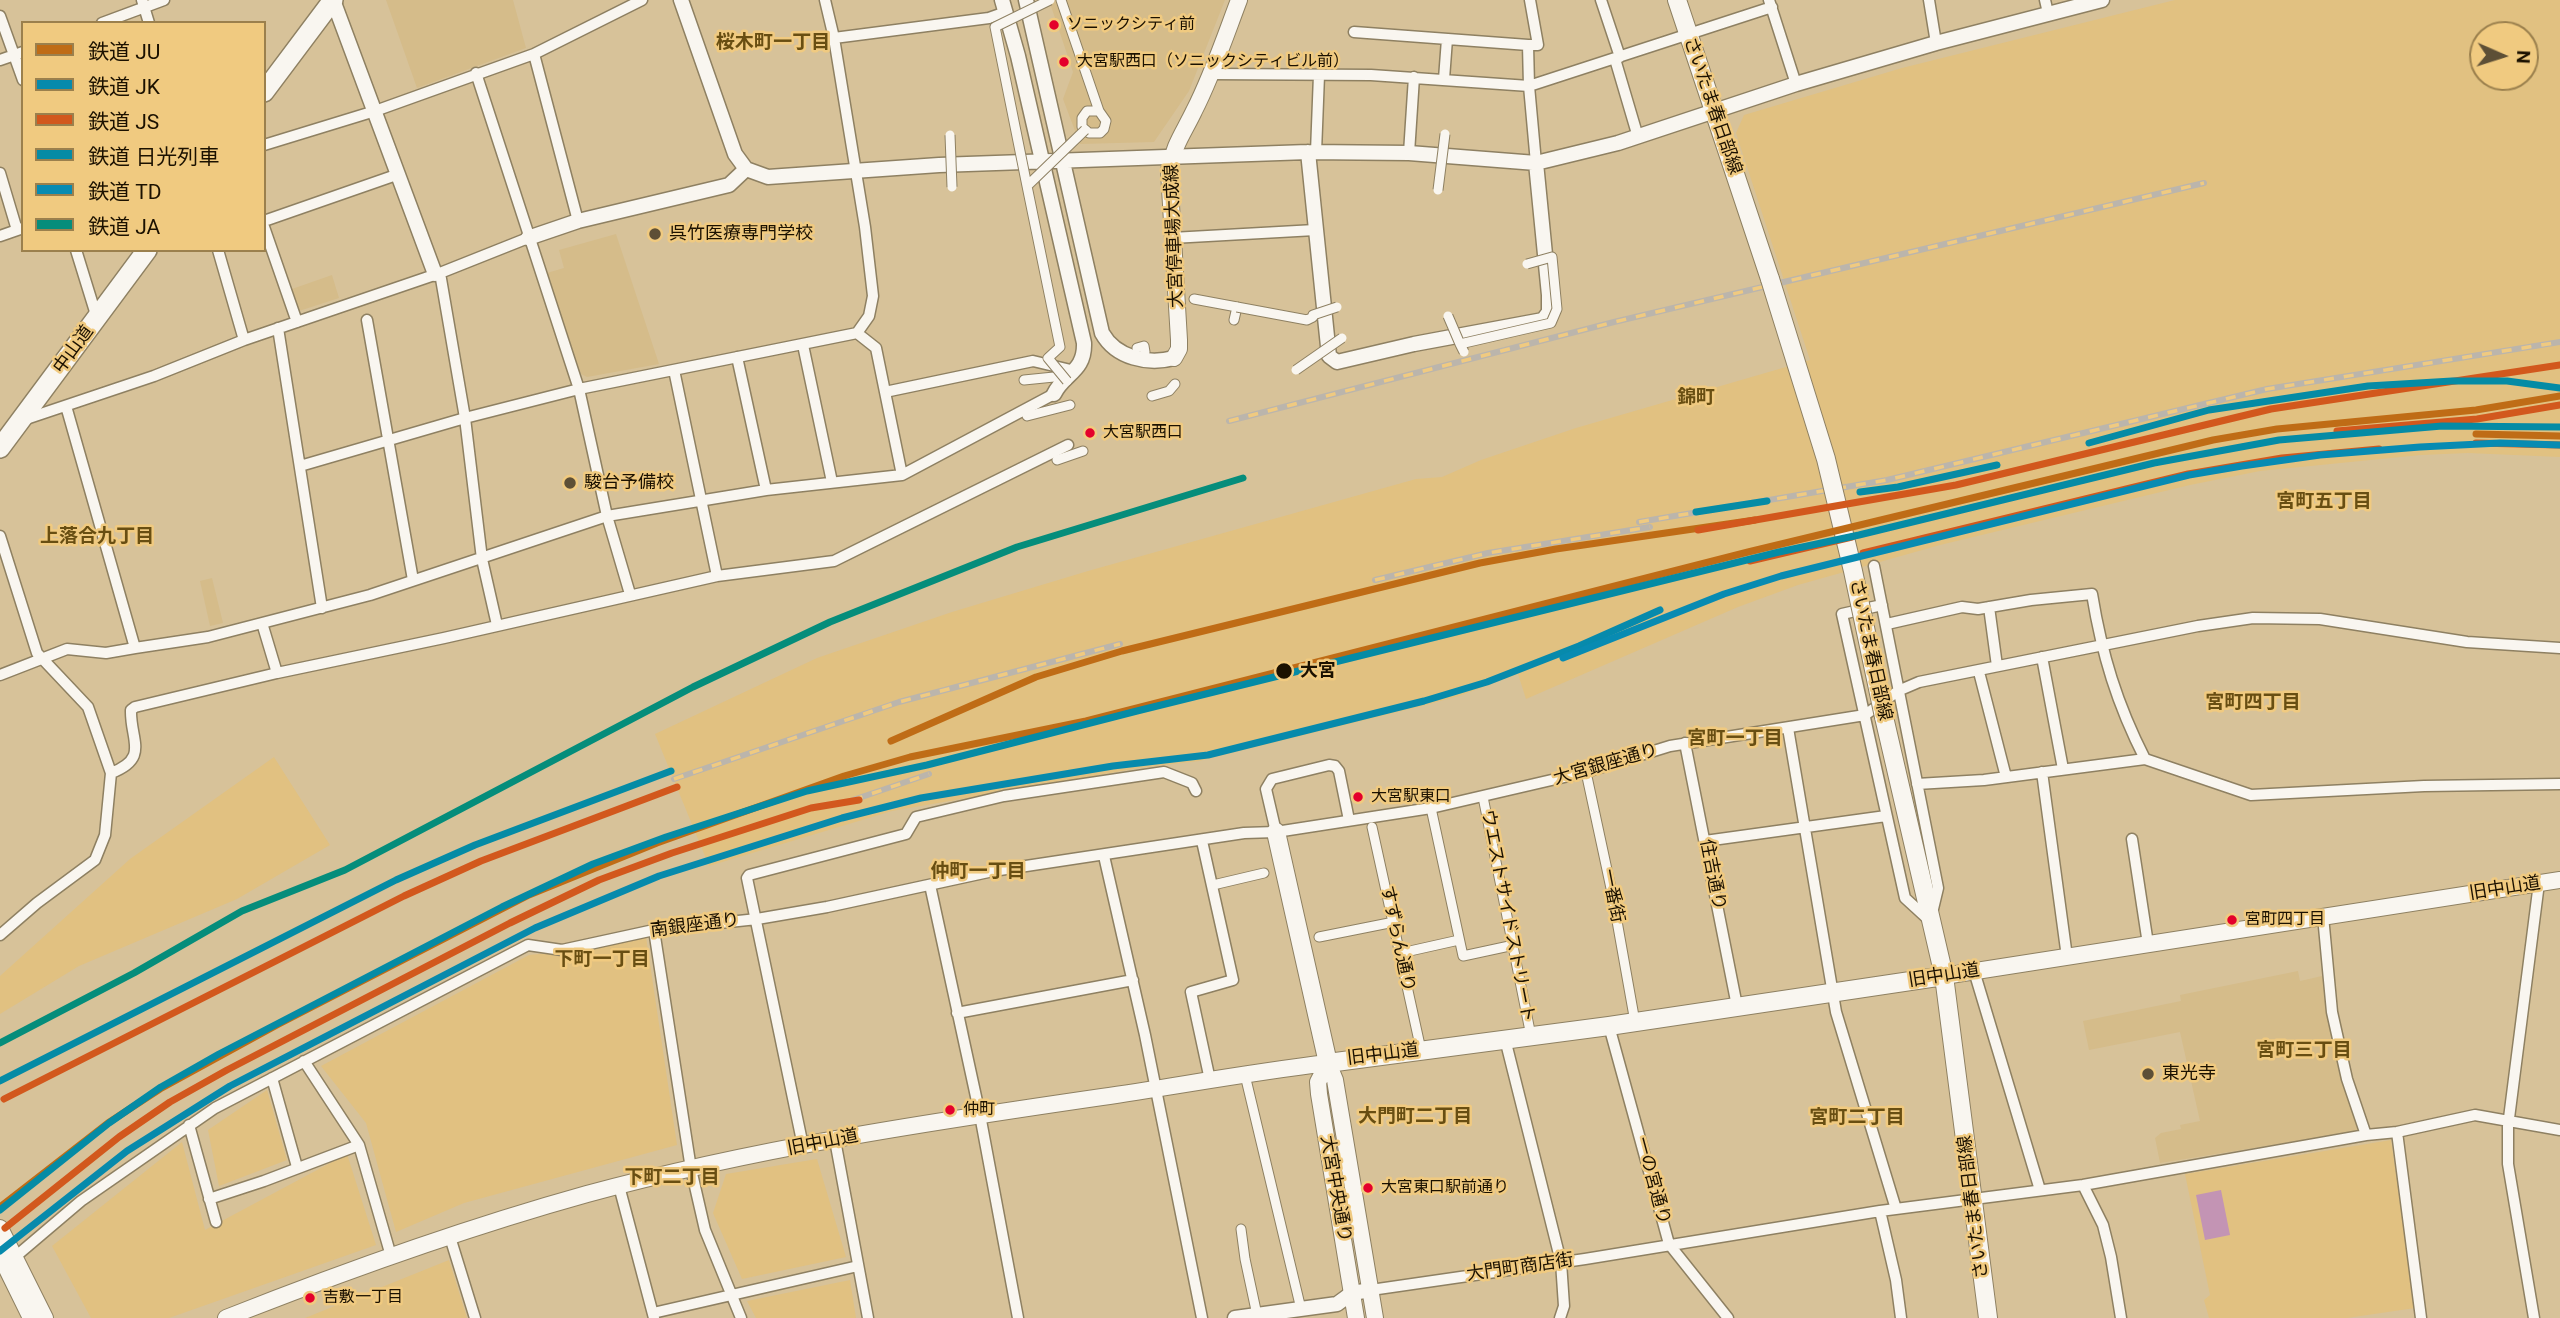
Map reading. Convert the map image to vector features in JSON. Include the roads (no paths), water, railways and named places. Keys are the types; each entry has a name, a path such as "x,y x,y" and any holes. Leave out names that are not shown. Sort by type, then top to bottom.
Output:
{"highway":[{"path":"266,89 333,0"},
{"name":"中山道","path":"0,448 146,252"}],"main road":[{"name":"大宮停車場大成線","path":"1174,358 1179,349 1179,340 1170,164 1178,139 1211,74 1239,0"},
{"name":"さいたま春日部線","path":"1676,0 1770,279 1826,459 1853,571 1944,976 1987,1318"},
{"name":"大宮中央通り","path":"1276,832 1328,1063 1335,1080 1375,1318"},
{"name":"旧中山道","path":"226,1318 391,1256 619,1186 803,1146 1155,1088 1832,993 2560,880"},
{"name":"大宮中央通り","path":"1328,1063 1318,1082 1319,1094 1356,1318"},
{"path":"0,1228 31,1318"},
{"path":"8,1256 46,1318"}],"street":[{"path":"106,21 143,4 164,0"},
{"path":"333,0 438,274 465,418 482,559 497,625"},
{"path":"266,144 375,111 534,54 642,0"},
{"path":"681,0 736,154 746,169 768,177 939,164 1064,161 1170,164 1312,152 1409,153 1536,163 1597,150 2047,6 2102,0"},
{"path":"300,466 465,418 579,389 857,332 869,316 873,296 865,227 834,38 825,0"},
{"path":"1026,0 1099,323 1106,340 1113,347 1137,359 1151,362 1174,358"},
{"path":"1050,0 995,27 1060,346 1048,358 1069,376"},
{"path":"1061,0 1098,111 1105,118 1104,129 1094,134 1085,130 1082,125 1083,116 1092,110 1098,111"},
{"path":"1354,32 1538,45 1530,0"},
{"path":"1601,0 1638,137"},
{"path":"1929,0 1936,43"},
{"path":"143,4 148,21"},
{"path":"1211,74 1414,77 1529,86 1688,35 1770,4 1796,85"},
{"path":"0,675 67,649 106,653 208,637 322,608 482,559 607,516 766,490 902,475 1054,394 1056,388 1083,358 1084,343 1004,6 989,18 834,38"},
{"path":"0,16 19,53 0,61"},
{"path":"1444,79 1447,39"},
{"path":"1319,75 1312,152 1315,230 1322,306 1331,360 1344,360 1543,320 1549,312 1529,86 1528,45"},
{"path":"534,54 578,221"},
{"path":"476,73 579,389 607,516 630,594"},
{"path":"1409,153 1414,77"},
{"path":"1027,186 1085,130"},
{"path":"1438,190 1446,134"},
{"path":"950,135 952,187"},
{"path":"20,421 154,376 297,321 438,274 528,237 578,221 729,185 746,169"},
{"path":"0,173 20,229 0,236"},
{"path":"266,220 399,174"},
{"path":"1172,238 1315,230"},
{"path":"266,233 297,321"},
{"path":"77,252 97,318"},
{"path":"219,252 244,340"},
{"path":"1448,316 1462,348 1551,323 1557,309 1552,254 1527,264"},
{"path":"1194,299 1307,320 1313,315 1337,307"},
{"path":"1234,320 1237,307"},
{"path":"367,320 413,580"},
{"path":"278,328 322,608"},
{"path":"857,332 876,348 902,475"},
{"path":"1296,370 1342,338"},
{"path":"803,345 832,482"},
{"path":"737,357 766,490"},
{"path":"885,392 1033,361 1069,376"},
{"path":"674,370 717,576"},
{"path":"1024,380 1069,376"},
{"path":"1152,396 1172,388"},
{"path":"1027,416 1070,405"},
{"path":"66,406 135,648"},
{"path":"111,773 125,768 133,758 136,745 131,710 135,707 630,594 717,576 834,561 1068,445"},
{"path":"1057,460 1083,451"},
{"path":"0,536 32,641 42,658 88,707 111,773 105,835 95,860 37,903 0,935"},
{"path":"1874,566 1938,888 1930,922"},
{"path":"1887,624 1962,607 1978,609 2092,594 2101,645 2124,719 2145,759"},
{"path":"1882,605 1842,614 1905,898 1930,922"},
{"path":"1989,607 1997,666"},
{"name":"大宮銀座通り","path":"1276,832 1431,808 1483,797 1586,772 1685,743 1865,715 1898,691 1919,682 2198,626 2266,617 2320,619 2467,642 2560,648"},
{"path":"262,623 277,673"},
{"path":"2042,657 2063,769"},
{"path":"1979,672 2006,777"},
{"path":"1788,728 1836,1012 1896,1209"},
{"name":"住吉通り","path":"1685,743 1737,1006"},
{"path":"1917,784 2006,777 2145,759 2252,795 2428,786 2560,784"},
{"path":"1276,832 1266,789 1268,782 1329,765 1335,766 1339,771 1349,820"},
{"path":"803,1146 747,878 749,875 906,834 916,817 944,809 1091,781 1164,772 1192,783 1196,791"},
{"name":"一番街","path":"1586,772 1612,893 1635,1022"},
{"path":"2042,772 2067,957"},
{"name":"ウエストサイドストリート","path":"1483,797 1531,1036"},
{"path":"1431,808 1463,956 1514,945"},
{"path":"1705,841 1886,816"},
{"name":"すずらん通り","path":"1372,827 1421,1051"},
{"name":"南銀座通り","path":"8,1256 81,1201 215,1108 528,945 562,950 654,930 757,919 859,901 993,872 1244,833 1276,832"},
{"path":"2132,839 2148,944"},
{"path":"1205,840 1233,979 1191,992 1210,1080"},
{"path":"1104,856 1133,980 1202,1318"},
{"path":"1213,885 1264,873"},
{"path":"2534,1318 2508,1164 2508,1119 2539,883"},
{"path":"930,886 980,1115 1018,1318"},
{"path":"2323,916 2332,1012 2347,1079 2366,1135"},
{"path":"1319,937 1394,922"},
{"path":"654,930 691,1169 705,1230 741,1318"},
{"path":"1401,953 1459,940"},
{"path":"1974,971 2040,1190"},
{"path":"957,1013 1133,980"},
{"name":"一の宮通り","path":"1609,1026 1669,1244 1728,1318"},
{"path":"1505,1039 1561,1262 1564,1306 1560,1318"},
{"path":"304,1061 359,1145 391,1256"},
{"path":"1245,1075 1301,1309"},
{"path":"272,1078 297,1167"},
{"name":"大門町商店街","path":"1371,1290 1880,1211 2083,1185 2366,1135 2397,1132 2475,1115 2560,1130"},
{"path":"190,1125 216,1222"},
{"path":"2397,1132 2421,1318"},
{"path":"835,1140 868,1318"},
{"path":"209,1199 359,1145"},
{"path":"2083,1185 2103,1225 2121,1318"},
{"path":"619,1186 653,1316 731,1294 858,1266"},
{"path":"1880,1211 1902,1318"},
{"path":"1241,1229 1257,1315"},
{"path":"450,1237 475,1318"},
{"path":"1236,1318 1337,1304 1352,1293 1371,1290"}],"railway":[{"path":"1229,421 1614,322 2204,183"},
{"path":"1639,522 1887,480 2267,389 2560,342"},
{"path":"1375,580 1488,553 1650,527"},
{"path":"674,779 899,702 1120,644"},
{"path":"853,800 929,774"}],"rail line":[{"name":"JS","path":"1698,530 1956,485 2271,409 2560,365"},
{"name":"日光列車","path":"2089,443 2209,410 2368,386 2507,381 2560,388"},
{"name":"JU","path":"0,1207 108,1123 160,1089 277,1025 529,895 657,843 844,776 910,757 1086,721 1748,552 2213,440 2277,429 2476,410 2560,396"},
{"name":"JS","path":"2337,431 2477,419 2560,405"},
{"name":"日光列車","path":"0,1210 109,1123 161,1087 219,1054 502,907 593,864 807,791 927,765 1779,552 2154,463 2279,440 2442,426 2560,427"},
{"name":"JU","path":"2476,434 2560,436"},
{"name":"JS","path":"2476,443 2560,445"},
{"name":"TD","path":"1563,658 1724,594 1781,576 2189,475 2320,455 2500,443 2560,445"},
{"name":"JS","path":"1863,553 2188,474 2282,458 2379,449"},
{"name":"日光列車","path":"1860,492 1898,487 1997,465"},
{"name":"JA","path":"0,1043 134,973 242,911 345,870 693,687 830,622 1017,547 1243,478"},
{"name":"日光列車","path":"1696,512 1767,501"},
{"name":"JU","path":"891,741 1036,677 1122,651 1480,563 1755,520"},
{"name":"JS","path":"1750,561 1852,537"},
{"name":"JK","path":"0,1251 127,1151 230,1086 535,928 659,876 842,818 921,798 1113,766 1208,755 1424,701 1487,682 1579,646 1660,610"},
{"name":"日光列車","path":"0,1081 396,880 475,845 671,771"},
{"name":"JS","path":"4,1099 404,896 481,861 677,787"},
{"name":"JS","path":"5,1228 119,1137 170,1102 510,923 599,880 672,853 811,808 859,800"}],"place":[{"name":"ソニックシティ前","path":"1054,25"},
{"name":"大宮駅西口（ソニックシティビル前）","path":"1064,62"},
{"name":"呉竹医療専門学校","path":"655,234"},
{"name":"大宮駅西口","path":"1090,433"},
{"name":"駿台予備校","path":"570,483"},
{"name":"大宮","path":"1284,671"},
{"name":"大宮駅東口","path":"1358,797"},
{"name":"宮町四丁目","path":"2232,920"},
{"name":"東光寺","path":"2148,1074"},
{"name":"仲町","path":"950,1110"},
{"name":"大宮東口駅前通り","path":"1368,1188"},
{"name":"吉敷一丁目","path":"310,1298"}],"district":[{"name":"桜木町一丁目","path":"773,43"},
{"name":"錦町","path":"1696,398"},
{"name":"宮町五丁目","path":"2324,502"},
{"name":"上落合九丁目","path":"97,537"},
{"name":"宮町四丁目","path":"2253,703"},
{"name":"宮町一丁目","path":"1735,739"},
{"name":"仲町一丁目","path":"978,872"},
{"name":"下町一丁目","path":"602,960"},
{"name":"宮町三丁目","path":"2304,1051"},
{"name":"大門町二丁目","path":"1415,1117"},
{"name":"宮町二丁目","path":"1857,1118"},
{"name":"下町二丁目","path":"672,1178"}]}
